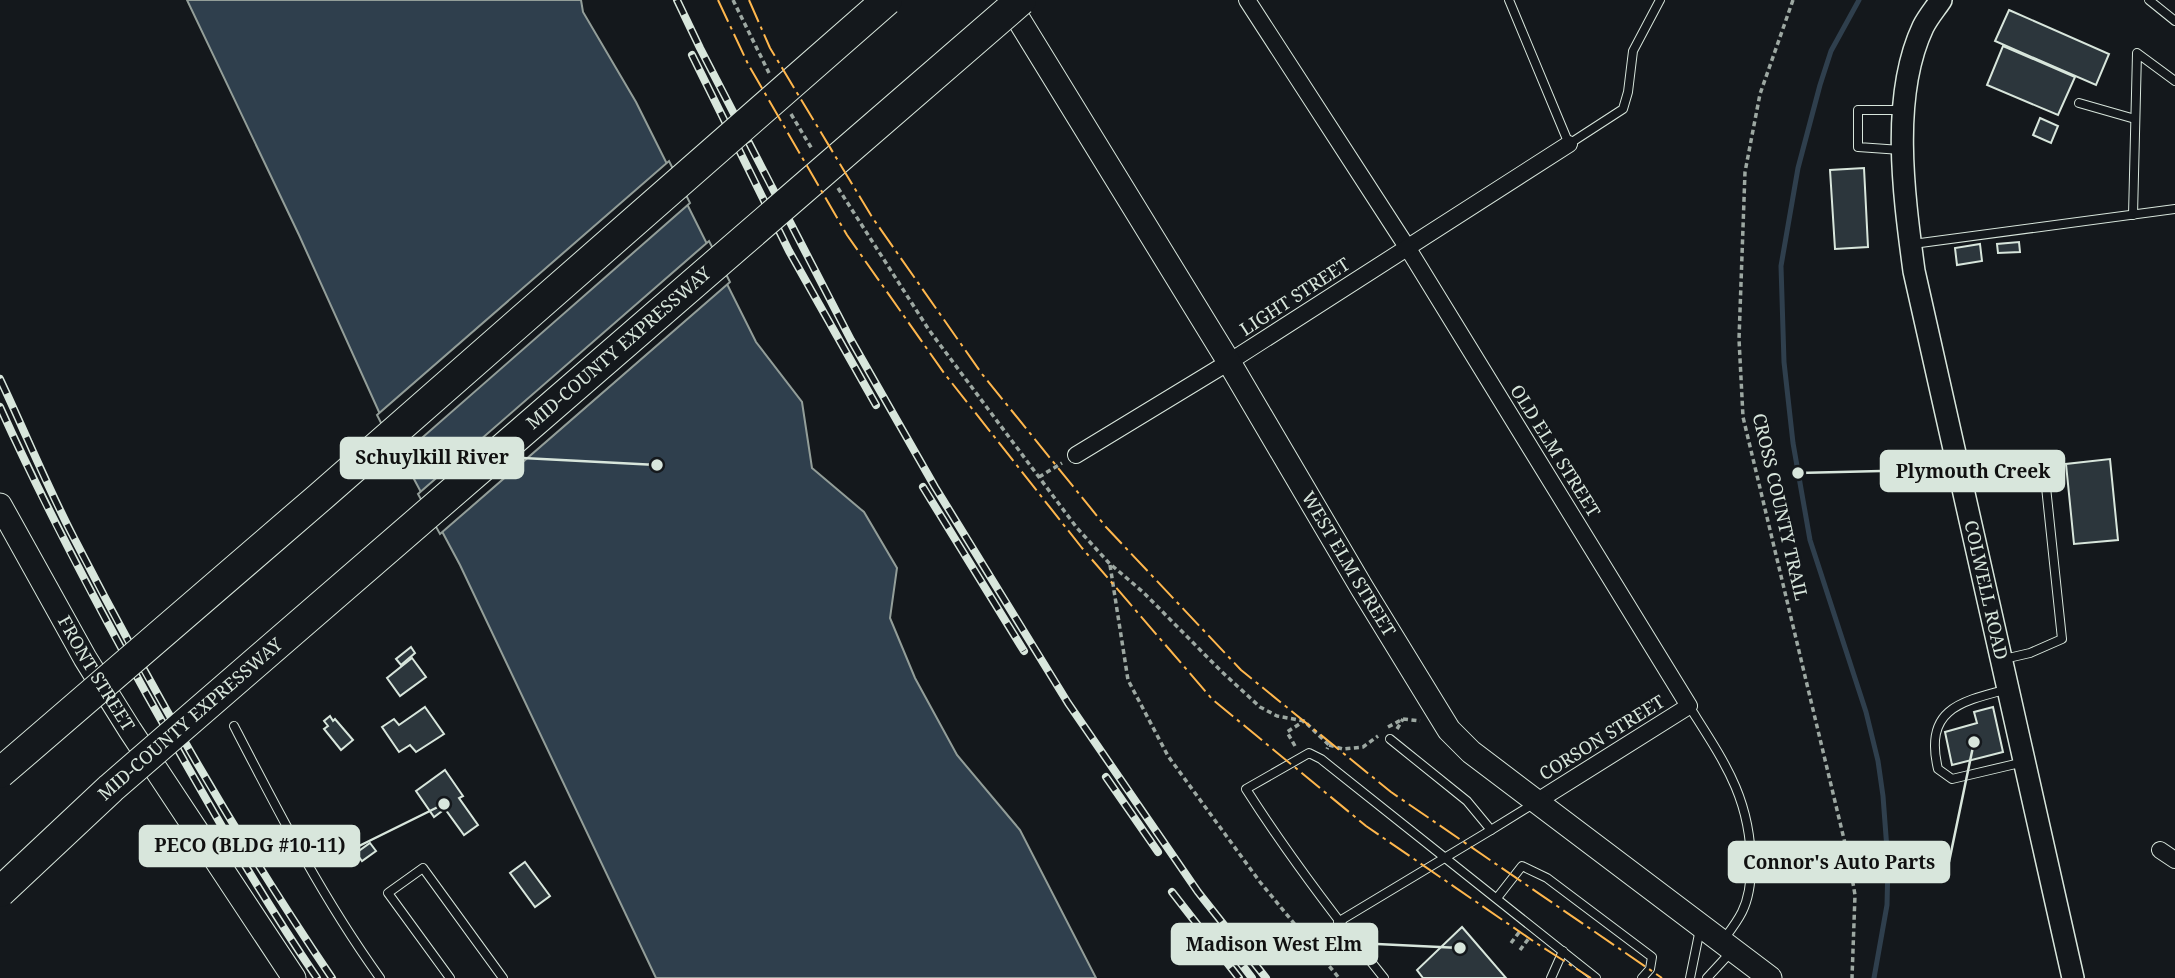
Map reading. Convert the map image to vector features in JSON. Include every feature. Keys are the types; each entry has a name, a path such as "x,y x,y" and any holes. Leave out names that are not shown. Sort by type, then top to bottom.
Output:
{"highway":[{"path":"0,773 319,498 887,0"},
{"name":"MID-COUNTY EXPRESSWAY","path":"0,892 111,788 1021,0"}],"main road":[{"name":"WEST ELM STREET","path":"1010,0 1037,50 1229,362 1449,730 1471,752 1770,978"},
{"name":"FRONT STREET","path":"0,505 97,678 294,978"}],"street":[{"name":"OLD ELM STREET","path":"1247,0 1407,247 1689,706"},
{"name":"COLWELL ROAD","path":"1941,0 1924,26 1908,69 1904,150 1913,271 2073,978"},
{"name":"LIGHT STREET","path":"1076,454 1229,362 1569,144"},
{"name":"CORSON STREET","path":"1536,802 1689,706"},
{"path":"2160,850 2175,860"}],"lane":[{"path":"1509,0 1569,144 1623,109 1633,51 1660,0"},
{"path":"1652,0 1655,9"},
{"path":"2149,0 2175,21"},
{"path":"2133,215 2137,53 2175,81"},
{"path":"2079,103 2135,119"},
{"path":"1904,110 1858,110 1858,147 1904,150"},
{"path":"1910,244 2175,209"},
{"path":"2001,660 2030,653 2062,639 2046,488"},
{"path":"2008,689 1986,695 1944,715 1935,730 1938,769 1952,779 2024,762"},
{"name":"OLD ELM STREET","path":"1689,706 1735,782 1744,807 1751,846 1748,894 1727,946 1707,978"},
{"path":"234,726 296,845 352,939 380,978"},
{"path":"1390,739 1467,801 1490,830"},
{"path":"1384,978 1338,922 1246,789 1309,753 1321,758 1596,978"},
{"path":"1338,922 1536,802"},
{"path":"1497,898 1522,866 1547,878 1652,957 1650,969 1642,978"},
{"path":"450,978 388,893 423,868 503,978"},
{"path":"1690,978 1701,926"},
{"path":"1551,978 1563,951"}],"path":[{"path":"733,0 771,78"},
{"name":"CROSS COUNTY TRAIL","path":"1793,0 1760,94 1745,172 1739,339 1744,417 1849,860 1855,895 1852,978"},
{"path":"789,112 817,156"},
{"path":"831,178 929,330 1077,528 1109,563 1143,592 1220,671 1260,707 1278,716 1304,721 1329,745 1343,749 1363,747 1393,723 1403,719 1423,722"},
{"path":"1038,477 1076,454"},
{"path":"1109,563 1128,680 1168,756 1260,882 1339,978"},
{"path":"1302,757 1287,732 1304,721"},
{"path":"1377,735 1390,739"},
{"path":"1321,758 1329,745"}],"water":[{"path":"187,0 581,0 583,12 636,102 756,342 802,402 812,468 864,512 897,568 890,618 915,678 957,755 1020,830 1096,978 656,978 460,565 384,423 299,235"}],"pier":[{"path":"669,161 690,203 399,458 377,415"},
{"path":"709,241 730,282 440,534 418,494"}],"building":[{"path":"2009,10 2109,54 2096,85 1995,41"},
{"path":"2003,46 2075,77 2058,115 1987,85"},
{"path":"2040,118 2058,126 2051,143 2033,135"},
{"path":"1864,168 1868,247 1835,249 1830,170"},
{"path":"2019,242 2020,252 1998,253 1997,244"},
{"path":"1980,244 1982,261 1957,265 1955,248"},
{"path":"2110,459 2118,540 2074,544 2066,464"},
{"path":"411,647 415,653 401,665 396,659"},
{"path":"412,658 426,677 400,696 387,678"},
{"path":"425,707 444,734 416,752 410,745 399,752 382,727 394,719 399,725"},
{"path":"1993,707 2003,752 1952,765 1945,732 1977,723 1974,712"},
{"path":"330,716 353,740 341,750 324,729 328,726 324,721"},
{"path":"445,770 463,796 459,798 478,825 464,835 445,809 434,817 416,791"},
{"path":"370,843 376,851 362,861 356,853"},
{"path":"525,862 550,896 535,907 510,873"},
{"path":"1462,927 1506,978 1423,978 1417,970"}],"waterway":[{"path":"1859,0 1831,51 1820,85 1798,168 1781,266 1784,362 1793,443 1810,540 1866,712 1883,796 1888,863 1887,905 1874,978"}],"railway":[{"path":"677,0 851,340 935,487 1068,703 1198,892 1266,978"},
{"path":"692,55 789,251 876,405"},
{"path":"0,379 64,518 133,650 229,817 332,978"},
{"path":"0,407 70,552 147,695 250,874 317,978"},
{"path":"923,487 1024,651"},
{"path":"1106,777 1158,852"},
{"path":"1172,892 1239,978"},
{"path":"1214,928 1252,978"}],"power":[{"path":"718,0 748,64 847,235 944,373 1082,548 1212,699 1366,826 1591,978"},
{"path":"749,0 770,48 872,217 982,374 1106,527 1241,670 1391,792 1662,978"}],"place":[{"name":"Schuylkill River","path":"657,465"},
{"name":"Plymouth Creek","path":"1798,473"},
{"name":"Connor's Auto Parts","path":"1974,742"},
{"name":"PECO (BLDG #10-11)","path":"444,804"},
{"name":"Madison West Elm","path":"1460,948"}]}
